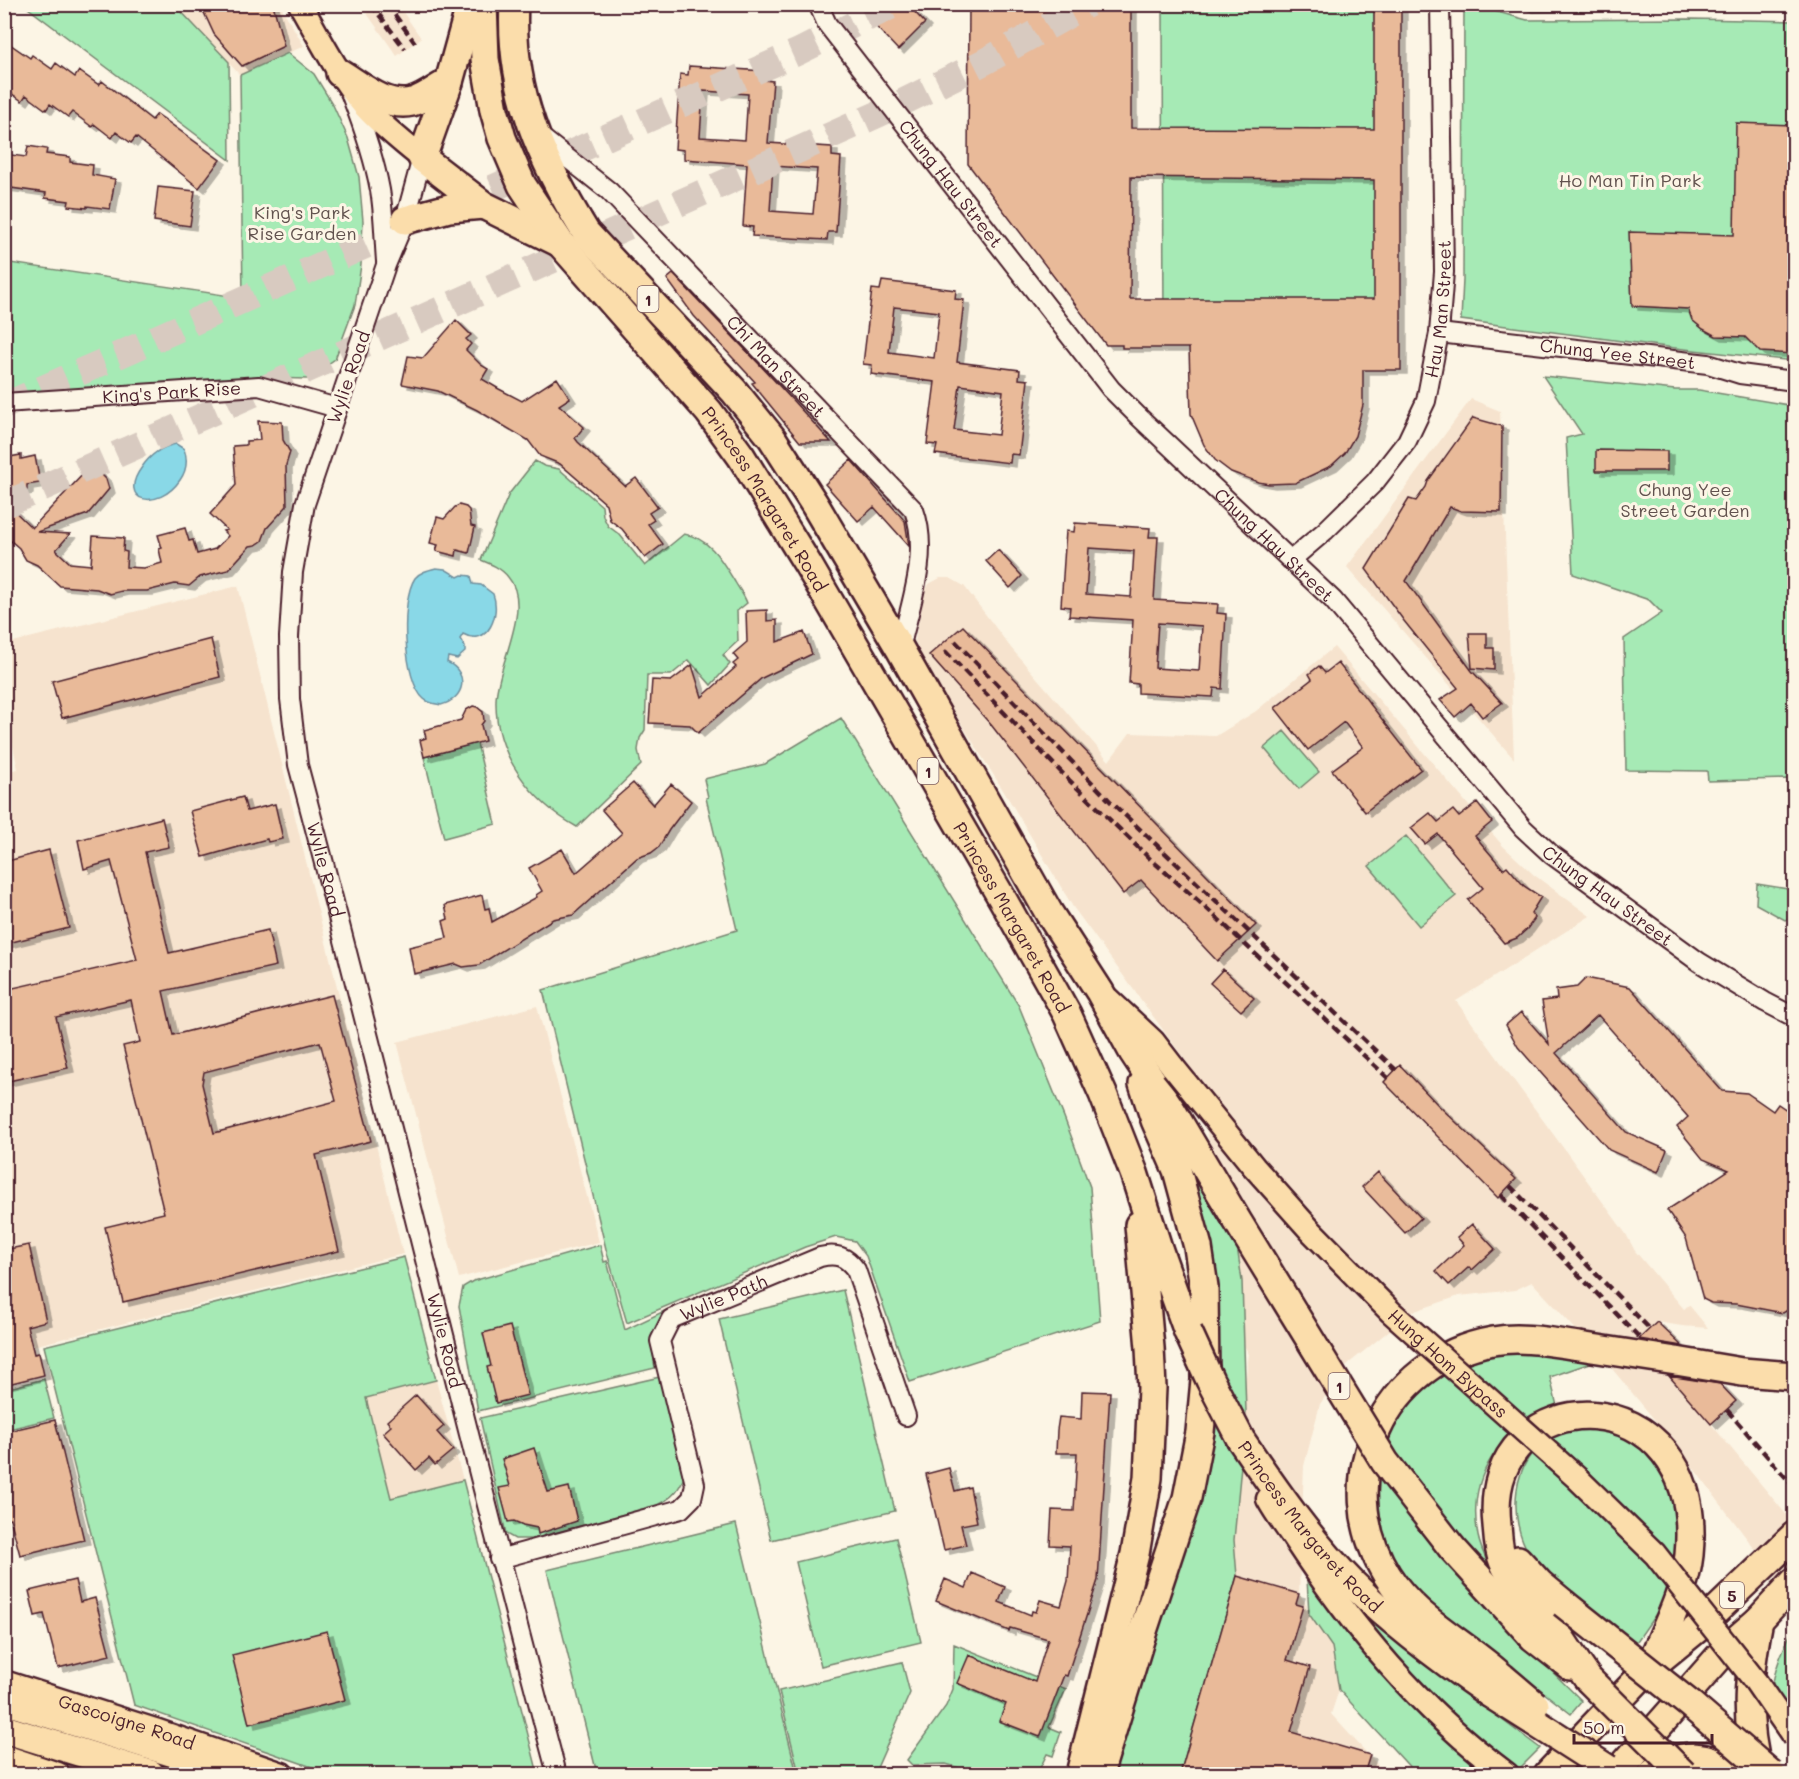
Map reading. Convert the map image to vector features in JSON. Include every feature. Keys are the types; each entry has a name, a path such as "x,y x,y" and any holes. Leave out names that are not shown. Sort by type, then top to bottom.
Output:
{"highway":[{"path":"474,4 467,17 449,82 422,158 483,205 561,244"},
{"name":"Princess Margaret Road","path":"483,4 485,58 489,85 502,138 522,185 561,244 709,412 741,456 787,529 1003,900 1067,1014 1103,1094 1134,1173 1188,1332 1241,1440 1308,1532 1353,1584 1378,1607 1472,1681 1618,1768"},
{"name":"Princess Margaret Road","path":"514,4 516,56 525,105 533,131 561,190 586,233 734,391 772,438 815,505 900,649 1049,913 1100,992 1133,1052 1172,1111 1385,1462 1452,1548 1548,1620"},
{"path":"344,79 374,94 397,102 410,102 423,98 449,82"},
{"path":"405,220 449,208 483,205"},
{"path":"1099,1774 1187,1498 1200,1432 1205,1380 1204,1287 1198,1247 1177,1170 1155,1120 1133,1052"},
{"path":"1080,1774 1135,1554 1148,1478 1152,1388 1134,1173"},
{"path":"1618,1768 1485,1662 1441,1630 1401,1595 1375,1552 1369,1532 1364,1478 1367,1453 1374,1433 1382,1416 1395,1398 1429,1366 1482,1344 1517,1338 1742,1372 1794,1376"},
{"path":"1650,1666 1681,1588 1687,1565 1690,1542 1688,1510 1680,1480 1674,1466 1654,1440 1635,1427 1612,1418 1580,1415 1549,1424 1522,1442 1502,1470 1495,1509 1497,1529 1527,1572 1548,1620 1701,1713 1771,1774"},
{"name":"5","path":"1548,1774 1650,1666 1699,1627 1794,1536"},
{"name":"5","path":"1618,1768 1727,1648 1790,1586"},
{"name":"1","path":"1548,1620 1588,1679 1683,1774"},
{"path":"1758,1620 1749,1680 1749,1724 1759,1774"},
{"path":"4,1700 240,1774"},
{"path":"4,1719 183,1774"},
{"path":"4,1729 150,1774"},
{"path":"1652,1774 1674,1761 1693,1757 1721,1763 1739,1774"}],"main road":[{"path":"300,4 344,79 365,107 422,158"},
{"name":"Hung Hom Bypass","path":"1100,992 1153,1041 1261,1175 1311,1231 1390,1312 1577,1478 1654,1554 1756,1682 1794,1737"},
{"path":"1241,1440 1272,1507 1312,1568 1370,1644 1390,1668 1451,1728 1507,1774"},
{"name":"Gascoigne Road","path":"4,1682 155,1730 282,1774"},
{"path":"4,1756 58,1774"}],"street":[{"name":"Chung Hau Street","path":"818,4 827,24 1111,389 1333,600 1516,821 1551,854 1699,962 1794,1017"},
{"name":"Hau Man Street","path":"1291,560 1325,531 1375,482 1407,441 1426,401 1439,333 1443,272 1440,4"},
{"path":"344,79 365,131 381,193 386,266"},
{"name":"Chi Man Street","path":"533,131 609,191 914,510 919,524 921,548 900,649"},
{"name":"Wylie Road","path":"422,158 405,220 386,266 305,504 293,572 289,637 290,699 298,765 412,1204 499,1559 556,1774"},
{"name":"Chung Yee Street","path":"1439,333 1708,364 1740,374 1794,381"},
{"name":"King's Park Rise","path":"4,403 259,386 337,408"},
{"name":"Wylie Path","path":"499,1559 681,1509 692,1498 695,1484 660,1341 667,1325 671,1319 695,1308 820,1257 837,1254 850,1262 856,1270 906,1416"}],"shaded area":[{"path":"175,5 280,5 304,46 240,75"},
{"path":"361,5 398,5 421,38 397,56"},
{"path":"1471,399 1500,411 1514,759 1347,567"},
{"path":"940,578 950,578 964,586 1011,648 1109,761 1130,733 1216,736 1256,711 1334,647 1503,846 1534,875 1590,916 1456,1001 1626,1234 1635,1251 1684,1309 1689,1305 1708,1328 1657,1322 1635,1343 1682,1389 1794,1524 1794,1606 1779,1581 1679,1449 1608,1364 1532,1282 1515,1290 1459,1296 1412,1312 1348,1364 1320,1404 1304,1466 1299,1594 1307,1605 1309,1615 1332,1647 1339,1690 1331,1714 1386,1774 1135,1774 1241,1416 1249,1354 1232,1325 1212,1226 1211,1149 1191,1068 1073,907 927,669 915,641 924,593 929,584"},
{"path":"238,586 403,1254 5,1353 4,772 18,769 5,710 5,644"},
{"path":"537,1006 599,1242 459,1278 397,1042"},
{"path":"436,1380 463,1480 391,1498 366,1398"}],"green space":[{"path":"24,5 175,5 229,62 230,160"},
{"path":"1163,5 1374,5 1381,342 1164,343"},
{"name":"Ho Man Tin Park","path":"1464,5 1472,5 1527,20 1794,21 1794,361 1461,320"},
{"path":"1511,5 1620,5 1620,10 1533,12"},
{"name":"King's Park Rise Garden","path":"288,53 314,74 333,105 348,138 359,177 363,221 361,265 355,305 335,359 307,379 267,378 7,395 4,391 4,262 243,298 240,75"},
{"name":"Chung Yee Street Garden","path":"1543,376 1675,390 1699,390 1794,406 1794,784 1788,779 1708,781 1707,771 1626,770 1624,639 1662,613 1649,600 1573,574 1566,438 1582,434"},
{"path":"535,461 544,466 559,469 602,506 603,516 608,526 620,535 645,566 684,534 701,540 720,559 747,603 737,611 738,641 723,655 730,664 711,685 689,660 671,675 647,675 645,730 640,738 638,750 641,765 577,827 545,804 519,775 509,758 497,721 498,687 516,620 517,604 515,590 508,577 499,569 481,560 509,494"},
{"path":"841,718 1019,1006 1090,1187 1100,1321 910,1382 866,1256 855,1241 836,1237 805,1247 627,1323 606,1249 543,990 737,930 706,798 708,797 704,779 765,764"},
{"path":"1284,731 1319,772 1299,789 1264,748"},
{"path":"477,743 496,824 444,838 424,757"},
{"path":"1406,836 1456,896 1419,926 1369,866"},
{"path":"1757,884 1794,890 1794,919 1785,920 1756,904"},
{"path":"1199,1183 1237,1246 1242,1281 1246,1412 1234,1540 1237,1576 1180,1774 1111,1774 1198,1501 1193,1186"},
{"path":"600,1245 604,1262 607,1261 625,1330 677,1305 662,1320 654,1333 655,1368 478,1411 459,1306 463,1287 473,1281"},
{"path":"404,1257 436,1380 366,1398 391,1498 463,1480 538,1774 332,1774 134,1705 44,1346"},
{"path":"843,1290 895,1511 771,1540 719,1319"},
{"path":"1518,1352 1593,1362 1550,1377 1557,1406 1537,1415 1520,1427 1492,1456 1483,1474 1476,1514 1478,1536 1495,1579 1461,1541 1386,1442 1409,1405 1439,1378 1456,1367 1475,1360"},
{"path":"660,1377 685,1474 675,1493 657,1505 532,1539 515,1539 506,1534 480,1418"},
{"path":"44,1379 54,1418 5,1430 5,1389"},
{"path":"1609,1428 1647,1449 1675,1498 1677,1556 1666,1594 1658,1611 1635,1644 1541,1569 1530,1555 1518,1524 1517,1490 1521,1474 1528,1459 1538,1447 1559,1432 1566,1430"},
{"path":"1379,1472 1525,1645 1582,1701 1571,1714 1429,1603 1415,1588 1387,1544 1380,1511"},
{"path":"736,1524 797,1774 597,1774 547,1570"},
{"path":"896,1538 921,1642 821,1666 796,1562"},
{"path":"1307,1579 1369,1658 1414,1708 1489,1774 1416,1774 1339,1690 1332,1647 1309,1614"},
{"path":"1365,1618 1540,1748 1519,1769 1437,1699"},
{"path":"1790,1635 1794,1640 1794,1723 1768,1721 1774,1677"},
{"path":"954,1644 1066,1689 1049,1727 1061,1732 1053,1756 1047,1754 1037,1774 980,1774 946,1764 912,1765 907,1760 946,1706 953,1689"},
{"path":"902,1662 910,1693 876,1770 857,1774 799,1774 779,1691"}],"water":[{"path":"176,444 184,449 186,457 185,469 180,480 171,490 161,496 143,499 137,495 134,488 135,479 145,463 161,449"},
{"path":"436,568 445,569 458,577 471,576 473,584 481,585 493,594 495,602 494,619 486,633 472,637 463,634 460,639 465,652 457,659 448,657 447,662 459,673 462,685 455,697 441,705 426,700 417,690 408,659 406,640 407,604 410,589 417,576 424,571"}],"building":[{"path":"200,4 273,4 284,46 242,66 214,34"},
{"path":"881,4 907,4 925,23 898,50 868,18"},
{"path":"969,4 1131,4 1131,128 1374,129 1374,4 1401,4 1401,370 1363,370 1363,405 1355,436 1345,453 1331,466 1295,483 1269,484 1231,472 1215,460 1204,445 1191,414 1189,348 1122,348 1122,345 1106,345 968,164","holes":["1131,177 1374,180 1374,299 1130,299"]},
{"path":"4,40 30,58 32,55 52,69 56,63 75,77 79,71 99,85 102,81 152,120 157,114 220,160 199,188 136,137 131,143 116,132 112,138 94,124 92,127 72,112 68,117 50,104 46,110 26,95 22,101 4,88"},
{"path":"689,66 764,71 763,80 773,81 768,143 832,147 832,156 841,157 836,232 828,232 827,240 752,236 753,227 743,226 747,164 684,159 684,150 675,149 680,74 688,75","holes":["703,91 748,94 745,140 700,137","773,166 817,169 813,214 770,211"]},
{"path":"1736,123 1794,125 1794,354 1760,352 1745,337 1716,336 1692,320 1688,309 1632,306 1629,232 1734,235"},
{"path":"28,146 47,149 46,154 70,157 70,162 93,165 92,175 115,179 110,209 68,206 69,201 45,198 46,193 4,187 4,154 26,157"},
{"path":"158,187 195,191 190,226 154,221"},
{"path":"673,274 831,442 800,442 752,383 755,382 694,316 667,279"},
{"path":"882,281 956,290 955,299 964,300 957,362 1020,370 1019,379 1028,380 1019,455 1011,454 1010,463 935,454 937,445 927,444 935,382 871,374 872,365 863,364 872,289 880,290","holes":["894,307 939,312 934,358 889,352","960,385 1003,391 998,435 954,430"]},
{"path":"456,320 471,335 466,339 471,344 466,350 488,369 482,379 499,389 522,401 557,378 570,398 559,405 584,427 575,438 625,486 636,478 658,507 649,513 654,520 648,524 663,544 645,558 622,529 610,520 606,504 560,464 540,456 528,440 477,410 438,391 402,384 408,356 423,358"},
{"path":"1473,418 1502,426 1501,512 1461,511 1450,507 1406,581 1472,671 1502,703 1482,717 1471,703 1455,717 1440,700 1458,688 1366,569 1409,499 1416,501"},
{"path":"258,421 282,422 283,440 290,452 286,465 287,506 267,528 262,541 250,546 228,570 200,577 189,586 175,584 147,591 122,591 110,594 97,589 60,586 37,565 26,560 19,548 4,535 4,501 32,528 87,470 92,469 98,471 106,479 109,489 88,514 37,532 70,534 56,550 70,563 91,565 93,536 124,538 123,551 127,552 126,567 144,568 162,563 159,549 162,548 158,535 185,528 189,541 193,540 197,554 215,549 228,536 223,531 227,530 210,514 236,485 233,446 246,445 246,441 260,440"},
{"path":"1596,450 1667,451 1667,471 1596,471"},
{"path":"21,455 21,459 35,456 40,483 27,485 27,490 4,495 4,458"},
{"path":"851,460 905,521 909,546 874,507 858,521 825,484"},
{"path":"459,505 469,510 471,526 475,527 469,553 457,550 456,556 436,551 438,545 430,543 437,517 444,519"},
{"path":"1075,523 1150,528 1149,537 1158,537 1154,600 1218,604 1217,613 1226,614 1222,689 1214,688 1213,697 1138,693 1138,684 1129,683 1133,620 1069,616 1070,607 1061,606 1066,531 1074,532","holes":["1089,548 1134,551 1131,597 1086,594","1158,623 1202,626 1199,671 1155,668"]},
{"path":"998,550 1022,576 1010,588 986,561"},
{"path":"767,610 767,621 777,620 777,642 804,632 812,654 762,678 698,733 690,725 649,723 652,680 671,681 692,665 702,697 736,667 733,664 738,660 733,654 747,642 746,611"},
{"path":"963,626 1256,925 1217,961 1141,880 1123,894 992,726 929,655"},
{"path":"1469,633 1487,633 1487,648 1494,648 1494,670 1472,668"},
{"path":"211,639 220,677 62,718 52,681"},
{"path":"1338,663 1421,769 1365,812 1332,770 1363,747 1344,722 1308,750 1275,708 1312,679 1309,674 1319,666 1325,673"},
{"path":"473,706 483,712 484,721 481,725 485,741 424,757 420,740 426,738 424,730 461,720 466,710"},
{"path":"633,783 653,805 671,784 691,801 659,847 637,858 573,915 553,919 479,965 463,967 456,964 414,974 409,947 447,938 443,921 448,919 445,905 482,895 485,909 489,908 492,922 537,897 536,895 542,891 529,868 562,849 576,873 622,833 602,810"},
{"path":"243,797 247,811 275,804 283,839 268,842 267,839 203,857 190,811"},
{"path":"1477,803 1492,822 1475,836 1503,869 1507,866 1524,886 1541,897 1531,913 1535,918 1527,929 1517,938 1504,943 1468,900 1483,888 1438,834 1425,844 1411,828 1430,813 1438,822 1453,810 1459,817"},
{"path":"162,818 169,847 145,852 169,953 268,930 276,966 163,991 173,1035 332,995 371,1141 316,1155 339,1251 123,1302 105,1227 164,1213 123,1046 140,1042 131,1000 56,1017 68,1068 4,1082 4,990 137,960 111,861 84,869 78,840","holes":["320,1042 336,1101 214,1133 202,1084 204,1072"]},
{"path":"49,850 69,928 4,944 4,862"},
{"path":"1223,969 1254,998 1241,1011 1210,983"},
{"path":"1586,978 1630,987 1722,1091 1747,1093 1773,1111 1778,1104 1794,1115 1794,1306 1783,1313 1736,1304 1711,1303 1703,1299 1686,1238 1667,1210 1729,1170 1703,1159 1677,1127 1688,1117 1598,1015 1556,1053 1626,1132 1667,1150 1658,1172 1609,1150 1518,1047 1506,1025 1521,1012 1549,1044 1542,1001 1557,999 1556,990 1577,987"},
{"path":"1400,1065 1438,1105 1516,1179 1498,1198 1384,1082"},
{"path":"1378,1172 1421,1218 1405,1233 1362,1187"},
{"path":"1472,1224 1495,1249 1472,1270 1469,1267 1449,1285 1436,1271 1464,1245 1457,1237"},
{"path":"29,1245 46,1321 27,1326 34,1354 39,1353 44,1375 4,1385 4,1250"},
{"path":"1657,1322 1682,1346 1639,1339"},
{"path":"510,1326 528,1395 496,1403 487,1367 491,1366 483,1333"},
{"path":"1669,1376 1720,1384 1736,1401 1711,1424"},
{"path":"1082,1391 1110,1392 1098,1580 1067,1676 1064,1675 1040,1737 999,1721 1006,1704 957,1683 969,1655 1035,1682 1048,1639 1010,1628 1009,1631 936,1601 945,1579 966,1588 972,1573 1005,1587 999,1602 1031,1615 1032,1611 1036,1612 1040,1600 1061,1606 1068,1581 1070,1546 1050,1545 1052,1510 1074,1511 1077,1453 1056,1453 1057,1430 1059,1417 1081,1419"},
{"path":"416,1395 444,1426 437,1432 453,1450 435,1465 429,1458 416,1470 383,1433 391,1426 387,1421"},
{"path":"55,1420 84,1540 20,1555 10,1518 4,1519 4,1432"},
{"path":"534,1448 548,1492 569,1487 577,1521 538,1534 537,1528 514,1521 508,1522 499,1488 510,1486 502,1459"},
{"path":"949,1468 955,1491 970,1487 977,1522 961,1525 966,1545 944,1550 926,1474"},
{"path":"1237,1576 1299,1594 1296,1604 1303,1606 1287,1660 1310,1667 1291,1732 1370,1755 1364,1774 1180,1774"},
{"path":"75,1580 80,1602 95,1598 110,1655 58,1668 44,1614 35,1616 29,1591"},
{"path":"327,1631 345,1700 249,1724 232,1655"}],"tunnel":[{"path":"455,205 798,52 895,4"},
{"path":"4,505 883,112 984,62 1088,4"},
{"path":"4,406 409,226"}],"railway":[{"path":"371,4 405,49"},
{"path":"387,4 415,43"},
{"path":"955,641 1111,802 1396,1070"},
{"path":"945,651 1064,775 1148,857 1202,904 1388,1078"},
{"path":"1510,1186 1650,1329"},
{"path":"1501,1195 1640,1338"},
{"path":"1727,1410 1794,1487"}]}
